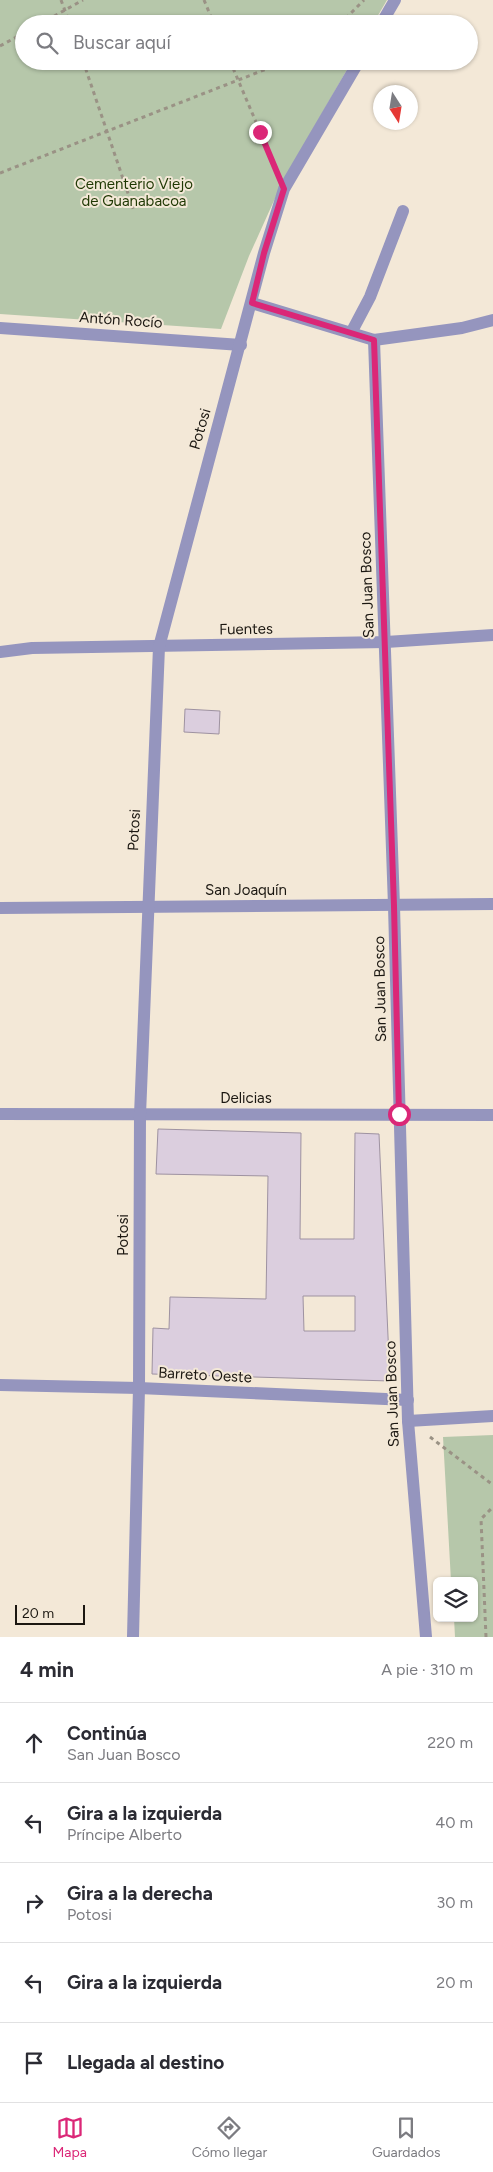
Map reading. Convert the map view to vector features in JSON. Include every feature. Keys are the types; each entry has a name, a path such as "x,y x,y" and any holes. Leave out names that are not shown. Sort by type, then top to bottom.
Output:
{"street":[{"path":"386,15 395,0"},
{"name":"Potosi","path":"133,1637 138,1388 140,1115 159,647 264,253 284,189 354,70"},
{"path":"351,333 370,297 403,211"},
{"path":"252,303 374,340 462,328 493,320"},
{"name":"Antón Rocío","path":"0,328 241,344"},
{"name":"San Juan Bosco","path":"374,340 386,642 408,1421 426,1637"},
{"name":"Fuentes","path":"0,652 32,648 386,642 493,635"},
{"name":"San Joaquín","path":"0,908 493,904"},
{"name":"Delicias","path":"0,1114 493,1115"},
{"name":"Barreto Oeste","path":"0,1385 138,1388 408,1400"},
{"path":"408,1421 493,1416"}],"path":[{"path":"62,0 67,15"},
{"path":"56,15 83,0"},
{"path":"204,0 210,15"},
{"path":"349,15 364,0"},
{"path":"0,46 15,38"},
{"path":"85,70 134,211"},
{"path":"234,70 284,189"},
{"path":"0,173 264,70"},
{"path":"408,1421 493,1485"},
{"path":"486,1637 481,1519 493,1507"}],"green space":[{"name":"Cementerio Viejo de Guanabacoa","path":"0,0 387,0 378,15 15,15 15,70 347,70 281,185 249,256 221,329 0,314"},
{"path":"493,1435 493,1637 455,1637 454,1622 478,1622 478,1577 451,1577 443,1437"}],"building":[{"path":"185,709 220,711 219,734 184,732"},
{"path":"158,1129 301,1133 300,1239 354,1239 355,1133 379,1134 390,1381 152,1374 153,1328 169,1329 170,1297 266,1299 268,1176 156,1174","holes":["303,1296 355,1296 355,1331 304,1331"]}],"route":[{"path":"260,132 284,189 264,253 252,303 374,340 386,642 399,1114"}]}
